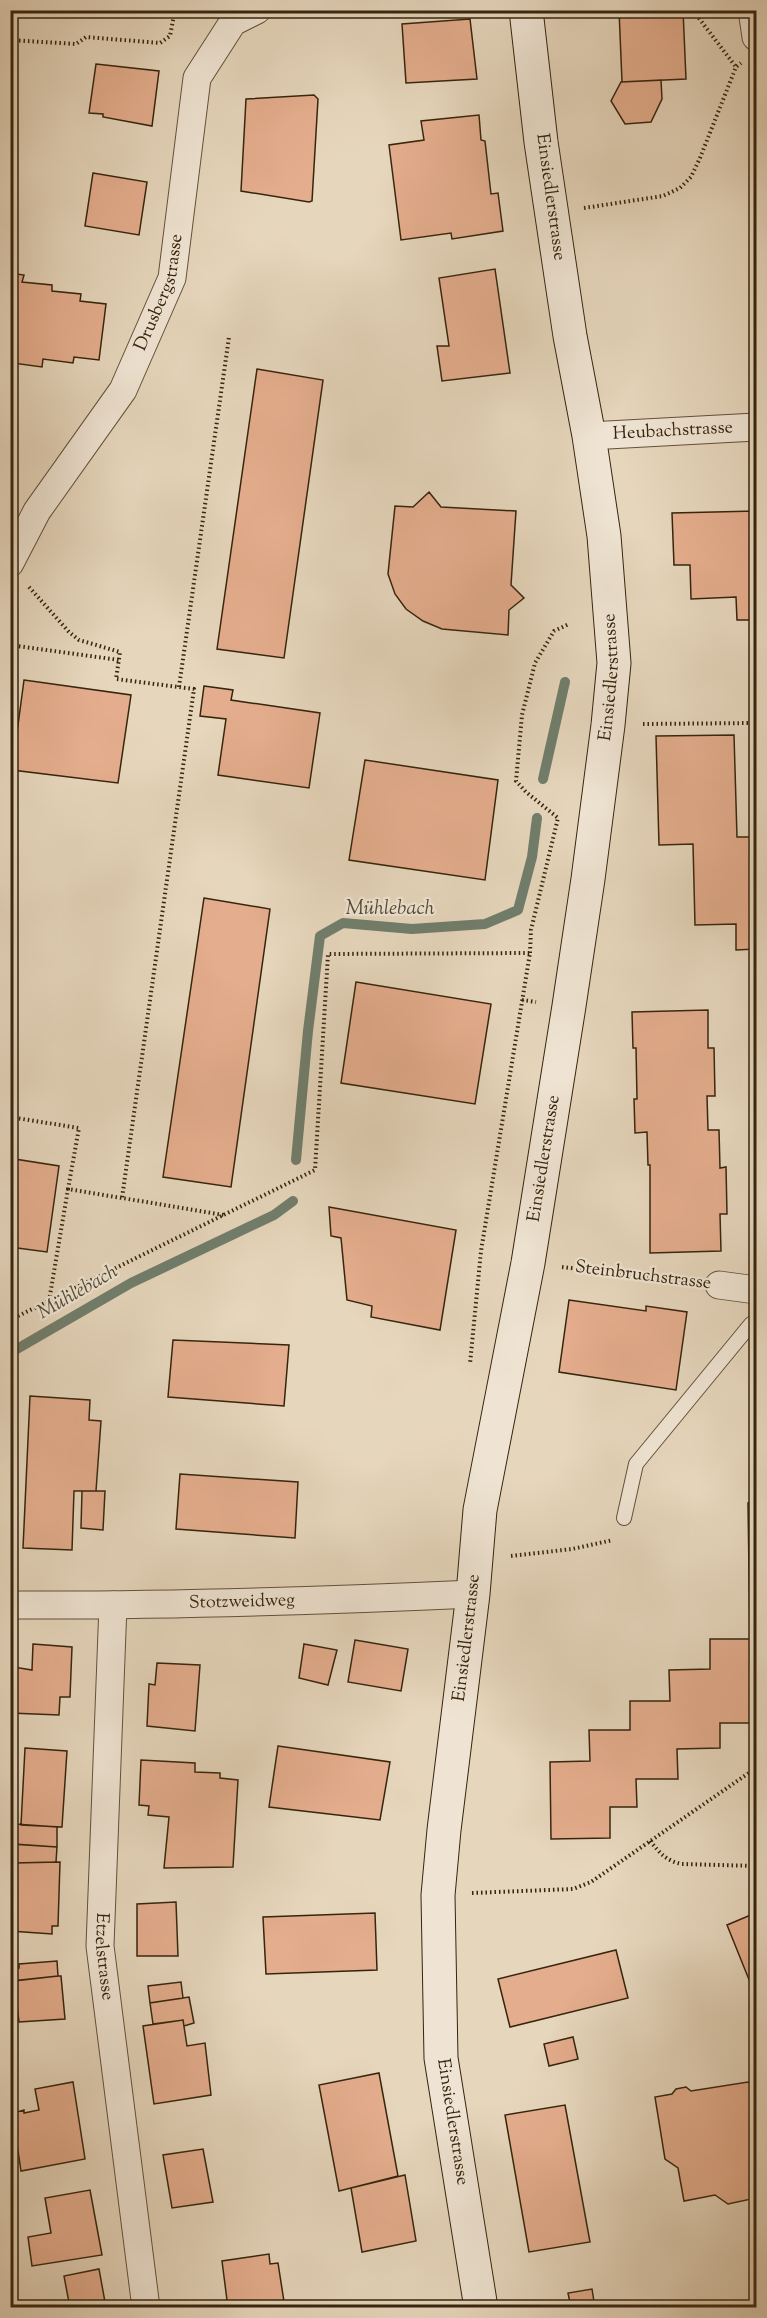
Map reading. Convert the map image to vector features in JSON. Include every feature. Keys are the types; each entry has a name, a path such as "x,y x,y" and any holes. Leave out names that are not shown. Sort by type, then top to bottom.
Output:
{"main road":[{"name":"Einsiedlerstrasse","path":"481,2307 441,2058 438,1894 473,1594 480,1510 528,1263 587,890 614,663 604,536 589,436 570,336 541,142 526,10"}],"street":[{"path":"752,10 756,37"},
{"name":"Drusbergstrasse","path":"18,572 37,511 123,390 172,278 197,78 239,14"},
{"name":"Heubachstrasse","path":"589,436 756,427"},
{"name":"Steinbruchstrasse","path":"719,1285 756,1290"},
{"name":"Stotzweidweg","path":"10,1605 277,1603 473,1594"},
{"name":"Etzelstrasse","path":"113,1605 100,1946 146,2307"}],"lane":[{"path":"624,1518 636,1464 751,1324 756,1321"}],"path":[{"path":"10,40 76,44 86,37 160,43 170,36 175,10"},
{"path":"695,10 736,67"},
{"path":"581,208 663,196 680,188 690,177 700,158 736,67 743,61"},
{"path":"179,687 229,337"},
{"path":"18,572 69,632 79,640 120,652 116,679 194,689 122,1198"},
{"path":"470,1366 481,1251 530,953 531,930 558,819 526,792 516,780 522,715 535,663 554,631 569,624"},
{"path":"10,645 119,660"},
{"path":"608,725 756,723"},
{"path":"10,1320 315,1170 328,954 530,953"},
{"path":"10,1117 79,1128 49,1301"},
{"path":"69,1189 224,1215"},
{"name":"Steinbruchstrasse","path":"528,1263 719,1285"},
{"path":"501,1557 572,1549 613,1540 624,1518"},
{"path":"438,1894 573,1889 591,1882 756,1768"},
{"path":"650,1841 670,1862 756,1866"}],"building":[{"path":"619,10 683,10 686,79 622,82"},
{"path":"470,19 477,79 406,83 402,24"},
{"path":"96,64 159,71 152,126 103,117 103,114 89,113"},
{"path":"661,80 662,99 651,122 625,124 611,101 621,82"},
{"path":"314,95 318,99 312,201 241,191 246,99"},
{"path":"479,115 481,140 485,141 491,194 498,193 503,231 452,239 451,233 401,240 389,145 424,140 421,121"},
{"path":"93,173 147,182 139,235 85,226"},
{"path":"495,269 510,373 442,381 437,346 449,346 439,278"},
{"path":"10,273 24,275 22,282 52,285 52,291 81,294 80,301 106,304 99,360 74,357 73,363 43,359 42,367 13,363 10,369"},
{"path":"257,369 323,380 284,658 217,649"},
{"path":"429,492 441,507 516,511 511,585 524,598 509,610 508,635 442,629 423,621 406,609 395,594 388,574 395,506 413,507"},
{"path":"756,511 756,620 737,620 736,597 691,599 690,565 674,565 672,513"},
{"path":"24,680 131,695 118,783 12,770"},
{"path":"204,686 233,690 231,700 320,713 309,788 218,775 226,719 200,716"},
{"path":"734,735 737,837 756,837 756,949 736,950 736,924 695,925 693,844 659,845 656,736"},
{"path":"365,760 498,780 485,880 349,860"},
{"path":"204,898 270,909 231,1187 163,1177"},
{"path":"356,982 491,1004 475,1104 341,1083"},
{"path":"708,1010 708,1048 714,1048 715,1096 707,1096 708,1130 719,1130 720,1168 726,1167 727,1214 720,1214 721,1251 650,1253 650,1165 648,1165 647,1132 635,1133 636,1048 633,1048 632,1012"},
{"path":"10,1154 15,1155 15,1159 59,1166 47,1252 10,1247"},
{"path":"329,1207 456,1230 440,1330 371,1317 372,1306 347,1300 341,1238 331,1236"},
{"path":"569,1300 646,1311 646,1306 687,1312 676,1390 559,1372"},
{"path":"173,1340 289,1345 284,1406 168,1397"},
{"path":"30,1396 90,1400 89,1420 101,1421 96,1491 74,1491 72,1550 23,1548"},
{"path":"180,1474 298,1482 295,1538 176,1529"},
{"path":"82,1491 105,1491 103,1530 81,1528"},
{"path":"748,1503 756,1503 756,1723 720,1723 720,1748 677,1749 678,1779 636,1779 637,1807 610,1807 610,1838 551,1839 550,1762 590,1761 589,1730 630,1730 630,1701 670,1701 669,1670 710,1669 710,1639 750,1639"},
{"path":"355,1640 408,1649 401,1691 348,1682"},
{"path":"33,1644 72,1647 70,1697 60,1697 59,1715 10,1713 14,1667 32,1670"},
{"path":"304,1644 337,1650 328,1685 299,1678"},
{"path":"157,1663 200,1665 195,1731 147,1726 149,1684 155,1685"},
{"path":"278,1746 390,1762 380,1820 269,1807"},
{"path":"25,1748 67,1751 62,1827 21,1825"},
{"path":"141,1760 195,1763 195,1772 220,1773 220,1778 238,1780 233,1867 164,1868 169,1817 148,1815 149,1806 139,1805"},
{"path":"15,1824 57,1827 57,1847 14,1844"},
{"path":"10,1844 57,1847 56,1862 10,1865"},
{"path":"60,1862 58,1926 52,1926 52,1934 10,1931 10,1889 14,1863"},
{"path":"176,1902 178,1956 137,1956 137,1904"},
{"path":"375,1913 377,1970 266,1974 263,1917"},
{"path":"753,1914 756,1923 756,1997 727,1925"},
{"path":"616,1950 628,1998 510,2027 498,1979"},
{"path":"57,1961 58,1976 11,1981 11,1969 19,1968 19,1964"},
{"path":"61,1976 65,2019 19,2022 14,1981"},
{"path":"181,1982 183,1998 150,2003 148,1986"},
{"path":"189,1997 194,2023 184,2026 183,2020 153,2024 150,2003"},
{"path":"183,2020 187,2046 205,2043 211,2095 154,2104 143,2026"},
{"path":"573,2037 578,2059 549,2066 544,2044"},
{"path":"379,2073 398,2176 339,2191 319,2085"},
{"path":"73,2082 85,2159 21,2171 16,2137 10,2138 10,2114 24,2110 24,2113 39,2110 35,2089"},
{"path":"748,2082 756,2089 756,2198 728,2204 715,2195 684,2201 678,2168 665,2159 655,2097 672,2094 676,2089 686,2087 691,2091"},
{"path":"565,2105 590,2242 529,2252 505,2115"},
{"path":"203,2149 213,2202 172,2208 163,2155"},
{"path":"405,2175 416,2241 362,2252 351,2188"},
{"path":"90,2190 102,2255 32,2266 28,2237 51,2233 45,2198"},
{"path":"269,2254 270,2264 278,2263 285,2308 228,2308 222,2261"},
{"path":"99,2269 105,2302 70,2308 64,2276"},
{"path":"592,2289 595,2308 571,2308 568,2293"},
{"path":"110,2301 111,2308 73,2308 105,2302"}],"waterway":[{"name":"Mühlebach","path":"543,779 565,682"},
{"name":"Mühlebach","path":"296,1160 308,1031 320,936 343,923 412,929 485,924 518,910 532,857 537,818"},
{"name":"Mühlebach","path":"10,1353 131,1283 274,1215 293,1201"}]}
